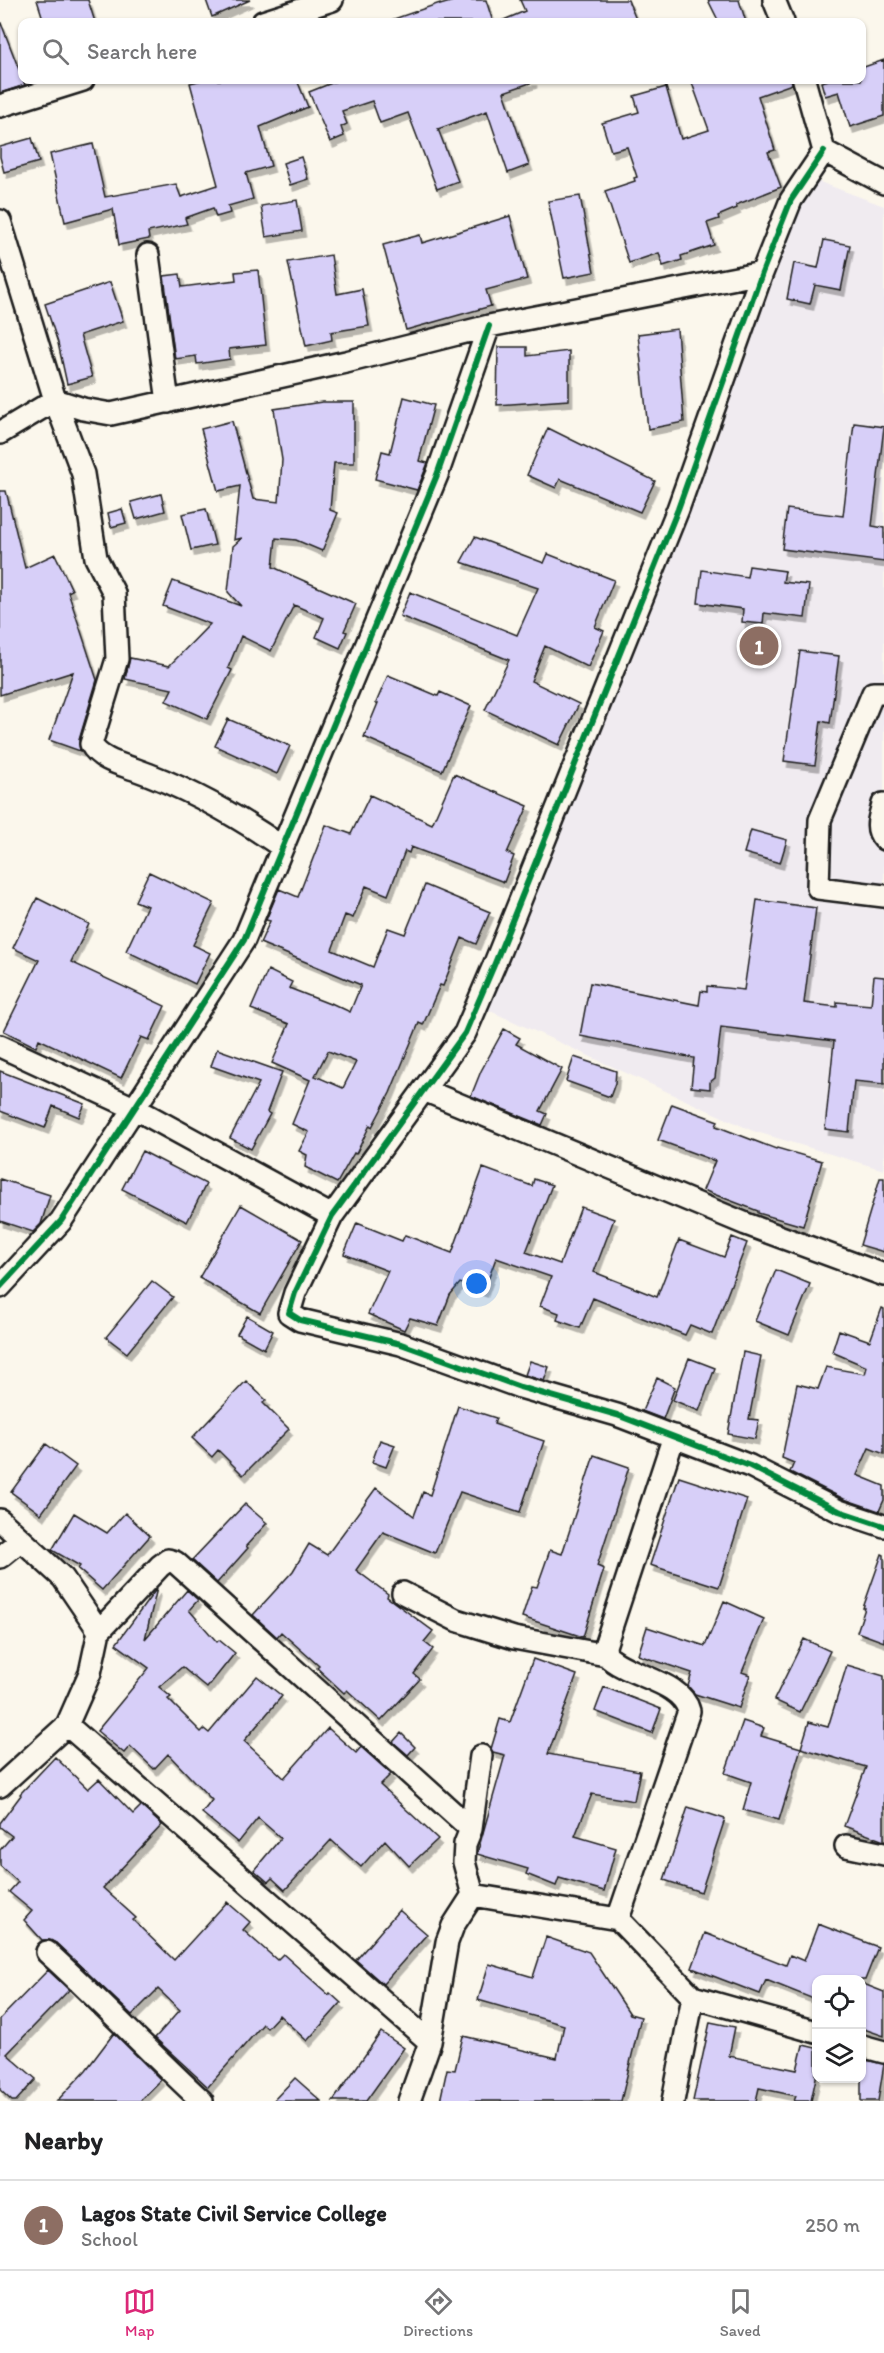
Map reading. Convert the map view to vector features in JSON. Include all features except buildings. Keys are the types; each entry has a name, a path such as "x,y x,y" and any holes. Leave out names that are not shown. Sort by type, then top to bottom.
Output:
{"street":[{"path":"270,18 293,6 332,0"},
{"path":"774,0 781,18"},
{"path":"0,106 71,84"},
{"path":"805,84 824,151 884,183"},
{"path":"824,151 791,200 762,273 678,509 465,1033 332,1216 291,1303 289,1313 300,1320 401,1344 520,1387 617,1415 750,1466 840,1511 884,1526"},
{"path":"0,221 55,400 83,474 96,558 114,593 117,659 91,744 95,752 106,758 154,776 226,810 282,847"},
{"path":"148,255 168,402"},
{"path":"0,433 55,400 90,411 111,414 346,362 489,326 762,273"},
{"path":"0,1287 62,1221 244,940 437,475 489,326"},
{"path":"884,693 873,693 820,820 818,888 884,896"},
{"path":"883,804 877,826 878,832 884,839"},
{"path":"0,1046 135,1109 332,1216"},
{"path":"424,1090 746,1224 884,1275"},
{"path":"606,1655 605,1646 674,1436"},
{"path":"0,1520 63,1578 99,1631"},
{"path":"0,1557 21,1540"},
{"path":"0,1786 67,1725 90,1673 99,1631 168,1560 175,1562 471,1829"},
{"path":"403,1593 456,1620 514,1638 606,1655 624,1668 675,1690 687,1702 689,1711 618,1919"},
{"path":"67,1725 430,2042"},
{"path":"409,2101 430,2042 447,1942 453,1926 473,1895 464,1862 465,1844 471,1829 481,1756"},
{"path":"846,1846 884,1854"},
{"path":"473,1895 618,1919 693,1997 812,2031"},
{"path":"47,1953 202,2101"},
{"path":"673,2101 693,1997"},
{"path":"866,2047 884,2052"}],"shaded area":[{"path":"809,178 884,206 884,1170 753,1131 486,1009 571,805 695,488"}],"cycle path":[{"path":"824,151 791,200 762,273 678,509 465,1033 332,1216 295,1293 289,1313 300,1320 401,1344 520,1387 617,1415 750,1466 839,1511 884,1526"},
{"path":"0,1287 61,1221 244,940 437,475 489,326"}],"place":[{"name":"Lagos State Civil Service College","path":"759,646"}]}
